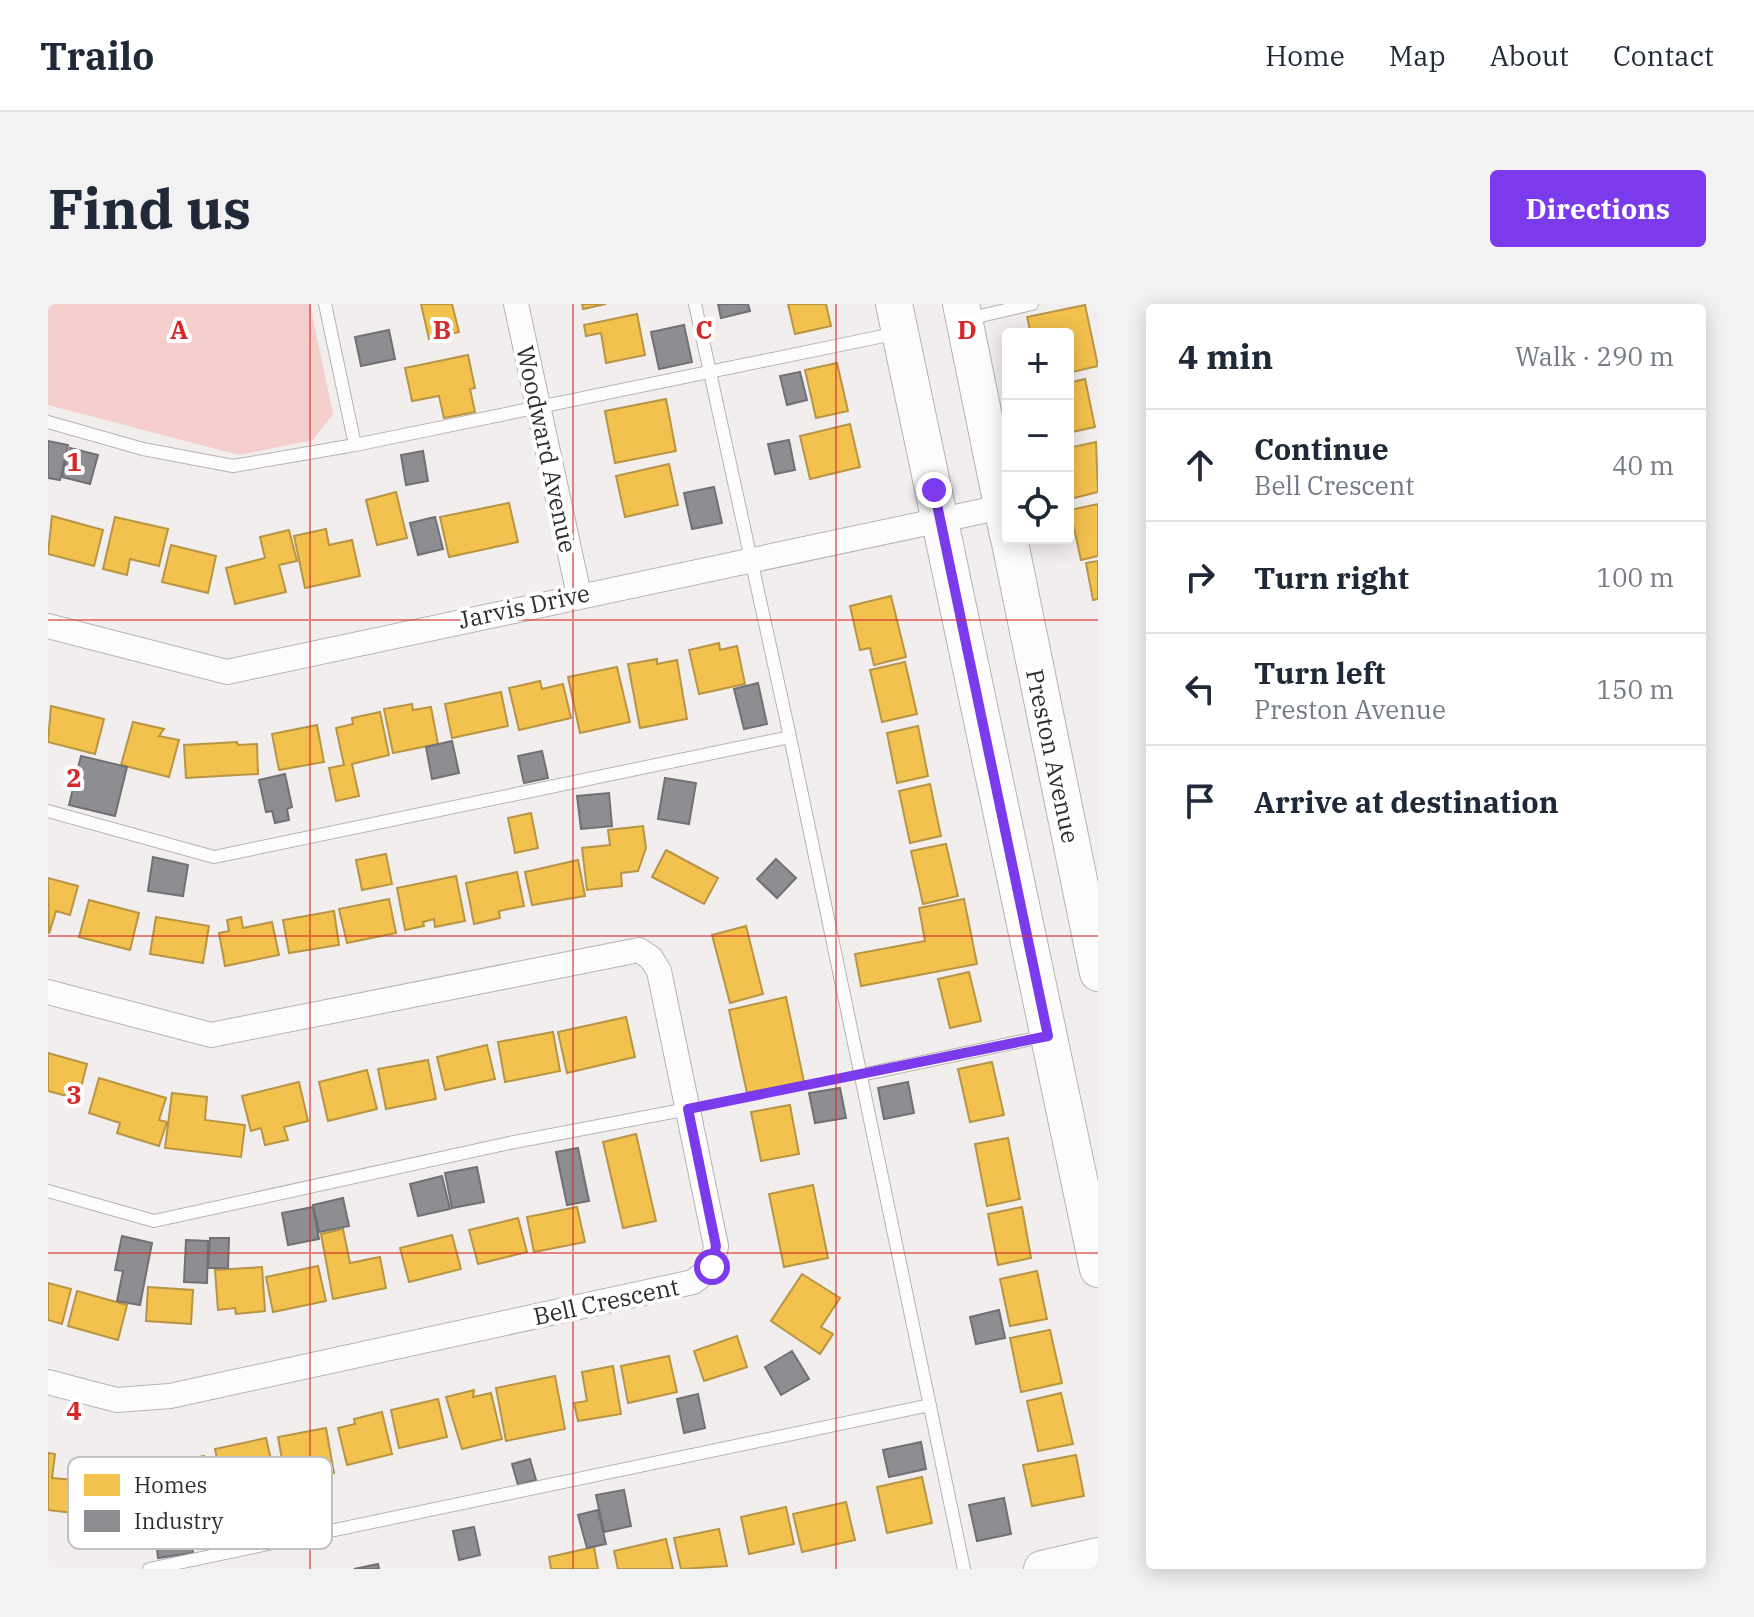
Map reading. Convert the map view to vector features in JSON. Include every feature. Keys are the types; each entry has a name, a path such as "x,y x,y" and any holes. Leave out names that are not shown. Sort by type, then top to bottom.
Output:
{"main road":[{"name":"Preston Avenue","path":"962,312 1002,507"},
{"path":"897,318 1048,1036 1094,1233 1098,1269"},
{"name":"Preston Avenue","path":"1010,544 1098,973"},
{"path":"1042,1569 1098,1556"}],"street":[{"name":"Woodward Avenue","path":"516,304 579,595"},
{"name":"Jarvis Drive","path":"48,626 227,672 940,520 1002,527"},
{"name":"Bell Crescent","path":"48,992 211,1035 639,950 651,958 659,971 716,1246 712,1267 693,1282 170,1396 117,1400 48,1382"}],"lane":[{"path":"325,304 355,445"},
{"path":"695,304 790,737 964,1569"},
{"path":"962,312 1032,304"},
{"path":"48,422 143,449 233,466 355,445 709,371 897,318"},
{"path":"48,811 214,857 790,737"},
{"path":"861,1075 1048,1036"},
{"path":"48,1191 154,1221 509,1143 688,1109"},
{"path":"332,1531 930,1405"},
{"path":"149,1569 244,1549"}],"path":[{"path":"688,1109 861,1075"}],"shaded area":[{"path":"48,304 310,304 333,414 313,440 239,455 48,405"}],"building: Homes":[{"path":"421,304 452,304 459,332 429,339"},
{"path":"582,304 606,304 583,309"},
{"path":"788,304 826,304 831,326 795,334"},
{"path":"1085,305 1098,366 1074,372 1074,328 1030,328 1027,317"},
{"path":"637,314 645,355 606,363 601,333 586,336 584,325"},
{"path":"468,355 475,388 470,389 475,412 444,418 439,396 412,401 405,368"},
{"path":"837,363 848,411 816,418 805,370"},
{"path":"1085,379 1095,427 1074,432 1074,400 1074,382"},
{"path":"666,399 676,451 615,463 605,411"},
{"path":"850,424 860,467 810,479 800,436"},
{"path":"1096,442 1098,492 1074,498 1074,472 1074,447"},
{"path":"669,464 678,505 625,517 616,476"},
{"path":"396,492 407,538 377,545 366,500"},
{"path":"509,503 518,542 449,557 440,517"},
{"path":"1098,504 1098,556 1081,560 1074,528 1074,509"},
{"path":"52,516 103,530 94,566 48,554"},
{"path":"115,517 168,529 159,566 130,559 127,575 103,569"},
{"path":"326,529 329,545 352,540 360,576 305,588 294,536"},
{"path":"289,530 297,561 279,565 286,592 235,604 226,568 265,558 260,537"},
{"path":"171,545 216,556 208,593 162,582"},
{"path":"1098,561 1098,599 1093,600 1086,563"},
{"path":"891,596 906,657 874,665 870,648 860,650 850,606"},
{"path":"719,643 720,650 737,646 745,684 699,694 689,650"},
{"path":"657,659 657,664 677,660 687,719 640,728 628,664"},
{"path":"905,662 917,714 882,722 870,670"},
{"path":"617,667 630,722 580,733 568,677"},
{"path":"540,681 542,689 563,684 571,718 519,730 509,688"},
{"path":"501,692 508,726 452,738 445,704"},
{"path":"412,704 413,710 431,707 438,744 393,753 384,709"},
{"path":"51,706 104,719 95,754 48,742"},
{"path":"380,712 389,755 352,764 359,796 336,801 329,768 344,765 336,728 353,724 352,718"},
{"path":"133,722 164,729 159,736 179,740 169,777 121,765"},
{"path":"317,725 324,762 279,770 272,734"},
{"path":"918,726 928,776 897,783 887,733"},
{"path":"237,742 238,745 257,744 258,774 186,778 184,745"},
{"path":"930,784 941,836 910,843 899,791"},
{"path":"531,813 538,848 515,853 508,818"},
{"path":"643,826 646,848 638,871 621,873 622,886 587,890 582,848 610,845 608,830"},
{"path":"946,844 958,896 923,904 911,851"},
{"path":"666,850 718,878 704,904 652,877"},
{"path":"386,854 392,884 362,890 356,860"},
{"path":"578,860 585,896 532,905 525,872"},
{"path":"517,872 524,906 499,911 500,918 474,924 466,883"},
{"path":"456,876 465,921 435,927 434,919 423,922 424,926 405,930 397,888"},
{"path":"48,878 78,886 70,915 56,911 49,934"},
{"path":"389,899 396,933 347,943 339,909"},
{"path":"964,899 977,964 861,986 855,954 925,941 919,908"},
{"path":"89,900 139,913 130,950 79,937"},
{"path":"334,911 339,945 289,953 283,920"},
{"path":"156,917 209,926 203,963 150,954"},
{"path":"241,917 243,928 272,922 279,955 225,966 219,933 229,931 227,920"},
{"path":"746,926 763,994 730,1003 712,935"},
{"path":"969,972 981,1021 950,1028 938,979"},
{"path":"786,997 804,1082 747,1093 729,1010"},
{"path":"626,1017 635,1057 567,1073 558,1032"},
{"path":"553,1032 560,1071 505,1082 498,1042"},
{"path":"487,1045 495,1079 445,1090 437,1057"},
{"path":"48,1053 87,1064 78,1099 48,1091"},
{"path":"428,1060 436,1099 386,1109 378,1069"},
{"path":"992,1062 1004,1115 970,1122 958,1069"},
{"path":"367,1070 377,1109 328,1121 319,1082"},
{"path":"99,1078 166,1098 159,1120 167,1122 159,1146 117,1133 120,1123 89,1113"},
{"path":"299,1082 308,1121 284,1127 288,1140 265,1145 261,1128 251,1131 242,1096"},
{"path":"172,1093 207,1097 205,1120 245,1125 241,1157 165,1148"},
{"path":"790,1105 799,1154 761,1161 751,1112"},
{"path":"636,1134 656,1221 623,1228 603,1142"},
{"path":"1008,1138 1020,1199 987,1206 975,1144"},
{"path":"813,1185 828,1258 784,1267 769,1194"},
{"path":"577,1207 585,1242 534,1252 527,1217"},
{"path":"1022,1207 1031,1258 998,1265 988,1214"},
{"path":"518,1218 527,1252 478,1264 469,1230"},
{"path":"343,1229 350,1263 380,1257 386,1288 333,1299 321,1234"},
{"path":"452,1235 461,1269 409,1282 400,1248"},
{"path":"318,1266 326,1301 273,1312 266,1277"},
{"path":"262,1267 265,1311 236,1314 235,1308 218,1310 215,1270"},
{"path":"1037,1271 1047,1319 1010,1326 1000,1279"},
{"path":"802,1274 840,1298 821,1327 833,1334 820,1354 771,1321"},
{"path":"48,1283 71,1289 62,1324 48,1320"},
{"path":"148,1287 193,1290 191,1324 146,1321"},
{"path":"77,1291 127,1305 118,1340 68,1326"},
{"path":"1050,1330 1062,1383 1021,1392 1010,1338"},
{"path":"737,1336 747,1367 704,1381 694,1351"},
{"path":"669,1356 677,1392 628,1403 621,1366"},
{"path":"613,1366 621,1414 578,1421 574,1403 587,1401 582,1372"},
{"path":"555,1376 565,1429 506,1441 496,1388"},
{"path":"474,1390 473,1397 491,1393 502,1439 462,1449 446,1397"},
{"path":"1061,1393 1073,1444 1038,1451 1027,1401"},
{"path":"438,1399 447,1437 399,1448 391,1410"},
{"path":"382,1412 392,1454 347,1465 338,1428 355,1424 354,1419"},
{"path":"326,1428 331,1457 282,1457 278,1437"},
{"path":"266,1438 270,1457 217,1457 215,1449"},
{"path":"48,1453 55,1454 52,1478 68,1479 68,1512 48,1510"},
{"path":"1076,1455 1084,1496 1032,1506 1023,1465"},
{"path":"922,1477 932,1523 887,1533 877,1487"},
{"path":"846,1502 855,1540 802,1552 793,1514"},
{"path":"786,1507 794,1544 749,1554 741,1517"},
{"path":"719,1529 727,1566 681,1569 674,1538"},
{"path":"666,1539 673,1569 618,1569 614,1551"},
{"path":"594,1547 598,1569 551,1569 549,1557"}],"building: Industry":[{"path":"718,304 748,304 750,311 721,318"},
{"path":"684,325 692,362 659,369 651,332"},
{"path":"389,330 395,359 361,366 355,337"},
{"path":"800,372 807,400 787,405 780,376"},
{"path":"789,440 795,470 775,474 768,444"},
{"path":"48,441 68,445 60,480 48,478"},
{"path":"70,448 98,455 90,484 62,477"},
{"path":"423,451 428,481 406,485 401,455"},
{"path":"714,487 722,523 692,529 684,493"},
{"path":"435,517 443,549 418,555 410,523"},
{"path":"758,683 767,724 744,729 734,689"},
{"path":"452,741 459,773 432,779 426,747"},
{"path":"542,751 548,778 524,783 518,756"},
{"path":"81,756 127,767 115,816 69,805"},
{"path":"285,774 292,807 287,809 289,820 275,823 272,811 266,812 259,780"},
{"path":"665,778 696,783 689,824 658,819"},
{"path":"609,793 612,826 581,829 577,796"},
{"path":"153,857 188,865 183,896 148,891"},
{"path":"776,859 796,878 777,898 757,879"},
{"path":"908,1082 914,1113 884,1119 878,1088"},
{"path":"840,1088 846,1118 815,1123 809,1093"},
{"path":"578,1148 589,1201 567,1205 556,1152"},
{"path":"477,1167 484,1202 452,1208 445,1173"},
{"path":"442,1176 450,1209 418,1216 410,1184"},
{"path":"343,1198 349,1226 319,1232 313,1205"},
{"path":"313,1207 319,1239 288,1245 282,1213"},
{"path":"122,1236 152,1243 140,1305 117,1301 123,1271 115,1270"},
{"path":"210,1238 229,1238 228,1268 208,1268"},
{"path":"186,1240 208,1241 207,1283 184,1282"},
{"path":"999,1310 1005,1338 976,1344 970,1317"},
{"path":"792,1351 809,1379 781,1395 765,1367"},
{"path":"698,1394 705,1428 684,1433 677,1399"},
{"path":"921,1442 926,1469 889,1477 883,1450"},
{"path":"530,1459 536,1480 518,1485 512,1464"},
{"path":"624,1490 631,1526 604,1532 596,1495"},
{"path":"1004,1498 1011,1534 977,1541 969,1505"},
{"path":"598,1510 606,1544 587,1548 578,1515"},
{"path":"474,1527 480,1555 459,1560 453,1531"},
{"path":"157,1549 192,1549 193,1553 158,1558"},
{"path":"378,1564 379,1569 354,1569"}],"route":[{"path":"712,1267 716,1246 688,1109 1048,1036 934,490"}]}
